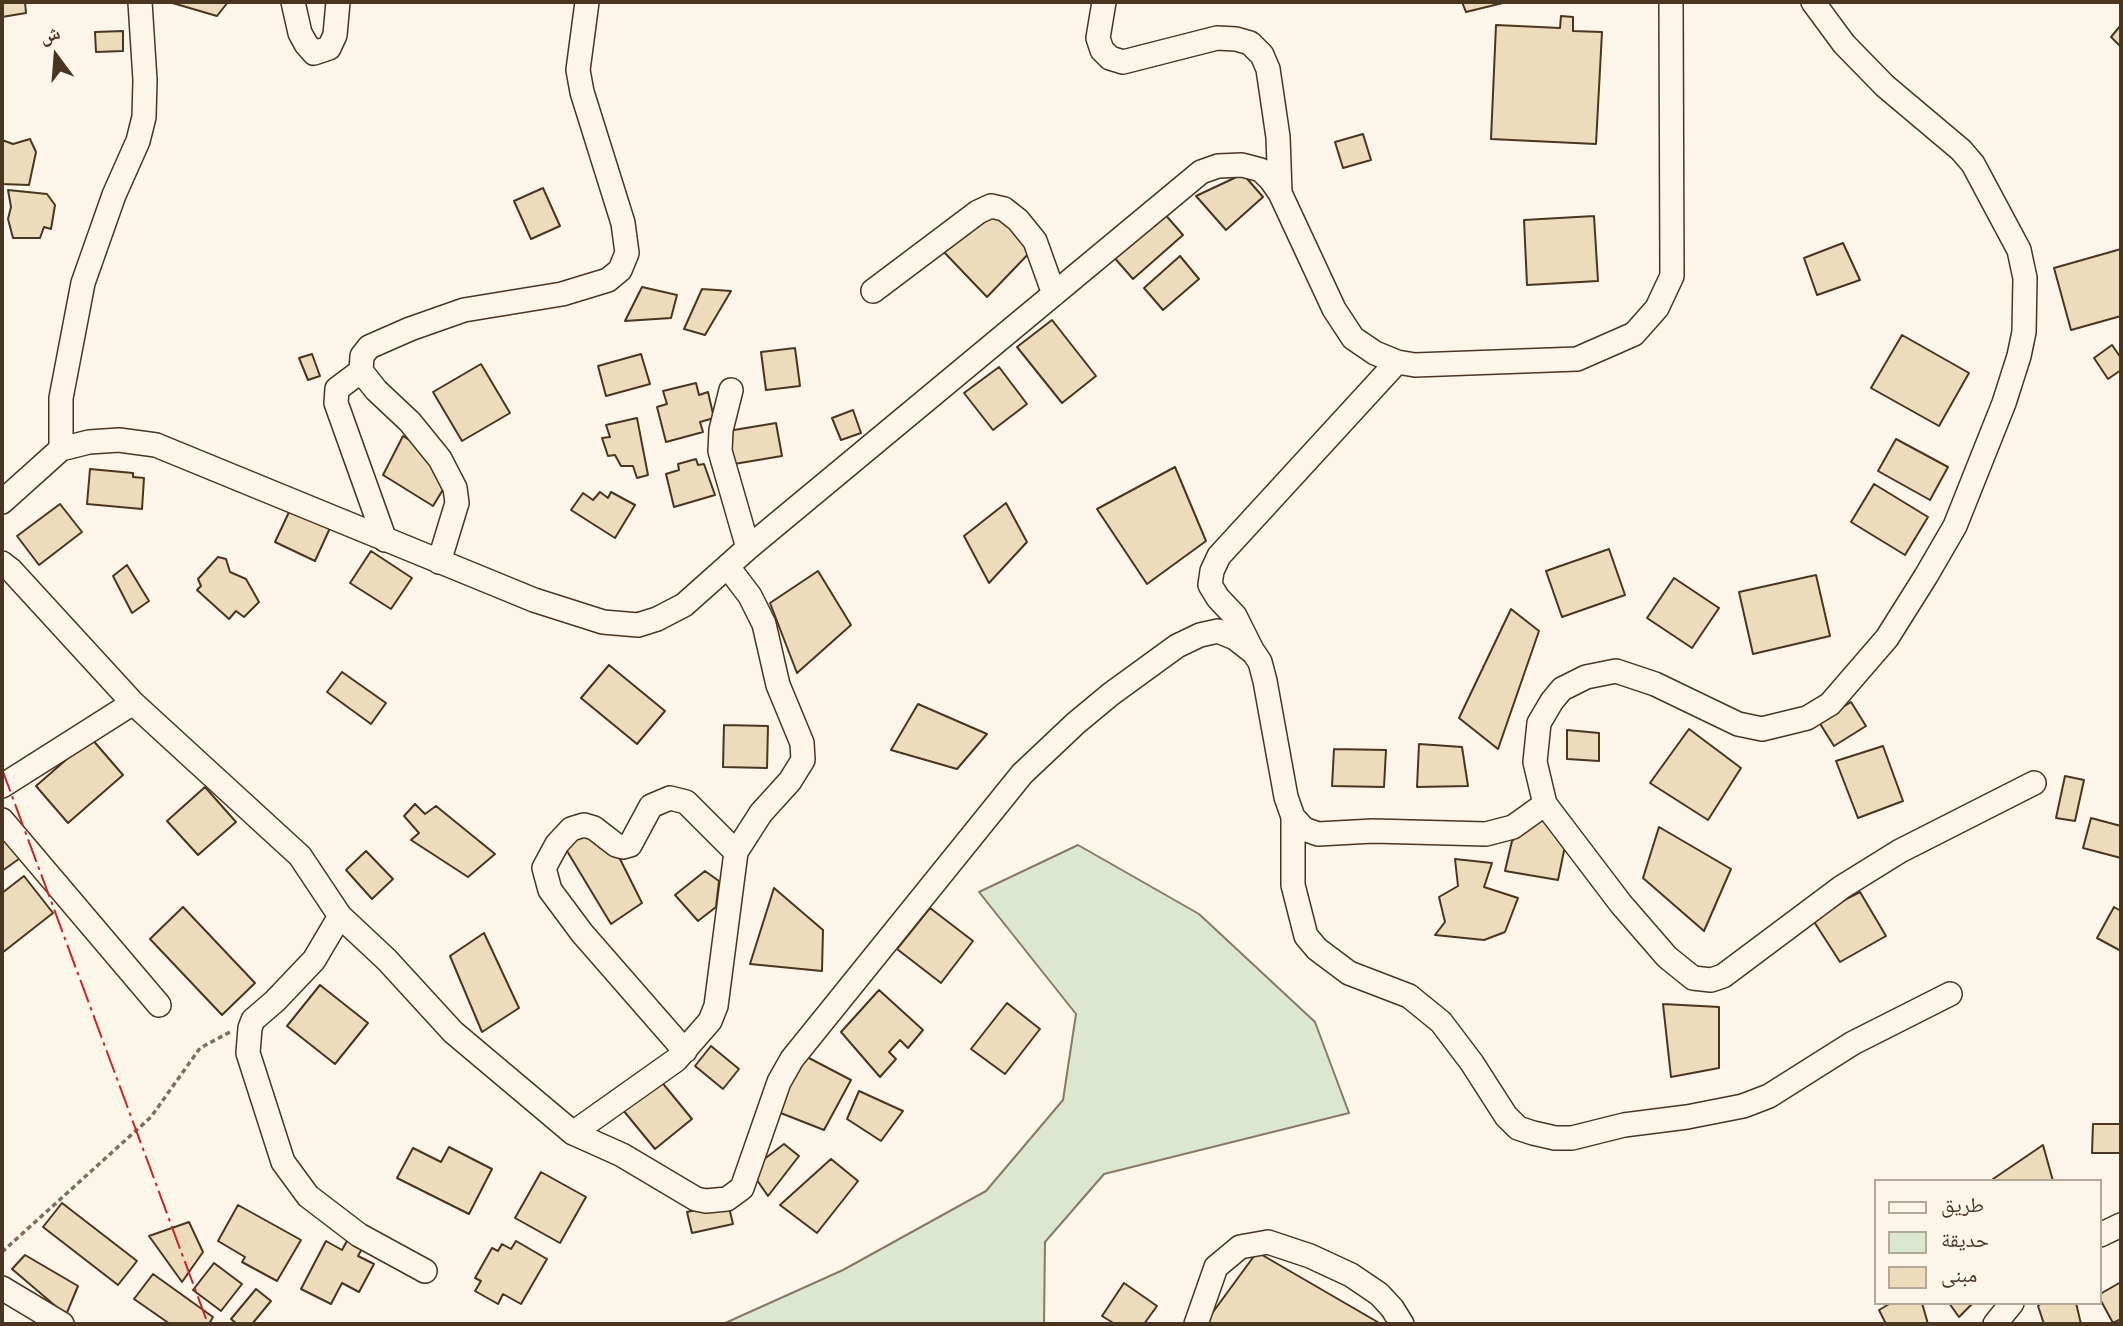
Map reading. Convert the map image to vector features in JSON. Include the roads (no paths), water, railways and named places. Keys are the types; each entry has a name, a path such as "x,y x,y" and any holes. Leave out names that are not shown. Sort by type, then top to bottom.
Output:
{"street":[{"path":"61,450 61,398 83,282 114,195 138,141 144,117 145,80 140,2"},
{"path":"293,2 300,33 314,53 329,48 335,35 338,2"},
{"path":"439,562 457,503 455,488 440,459 410,422 376,390 361,371 362,356 369,348 410,329 464,310 562,295 608,280 620,270 627,253 623,223 582,92 578,70 587,2"},
{"path":"1104,2 1098,38 1102,50 1110,58 1123,62 1217,38 1250,43 1262,55 1268,69 1278,137 1280,193"},
{"path":"2,502 61,450 89,442 120,440 156,445 534,600 603,622 638,625 657,619 684,604 1201,172 1218,166 1242,166 1261,170 1280,193 1334,309 1353,338 1375,353 1397,362 1415,365 1577,359 1634,334 1657,309 1672,276 1671,2"},
{"path":"1813,2 1844,44 1885,86 1961,150 1973,164 2019,250 2025,278 2025,320 2019,356 2004,403 1955,526 1887,638 1830,704 1807,718 1762,729 1738,724 1655,684 1616,671 1586,677 1562,689 1539,723 1535,762 1545,804 1621,904 1667,957 1693,978 1710,980 1723,976 1842,887 1888,859 2034,783"},
{"path":"873,291 991,205 1004,209 1018,220 1035,241 1054,294"},
{"path":"1397,362 1219,556 1212,571 1210,585 1235,616 1260,663 1293,817 1293,884 1306,936 1317,949 1349,973 1409,996 1441,1022 1472,1063 1506,1116 1518,1128 1555,1138 1572,1138 1624,1125 1743,1106 1769,1096 1853,1044 1950,994"},
{"path":"361,371 337,389 336,403 385,540"},
{"path":"731,390 721,430 720,451 748,548"},
{"path":"2,563 11,569 133,704 300,856 340,916 387,960 453,1032 573,1133 622,1155 696,1199 706,1201 726,1199 737,1194 746,1178 779,1082 792,1059 1022,774 1076,723 1177,646 1200,635 1218,631 1235,638 1254,653"},
{"path":"573,1133 677,1060 710,1021 716,1006 736,852 761,813 790,781 803,760 802,743 778,685 764,624 750,596 728,566"},
{"path":"2,786 133,704"},
{"path":"685,1051 582,933 550,890 544,868 557,844 571,829 584,825 594,828 616,845 630,845 651,806 670,798 686,802 736,852"},
{"path":"1293,817 1304,829 1318,834 1373,831 1486,834 1513,827 1545,804"},
{"path":"2,820 159,1005"},
{"path":"340,916 314,960 253,1020 247,1044 248,1053 284,1161 308,1196 359,1235 425,1271"},
{"path":"2102,1234 2121,1225"},
{"path":"1196,1324 1216,1267 1240,1247 1268,1242 1310,1256 1351,1275 1379,1294 1402,1324"},
{"path":"2,1288 62,1324"},
{"path":"1995,1324 2010,1305"}]}
